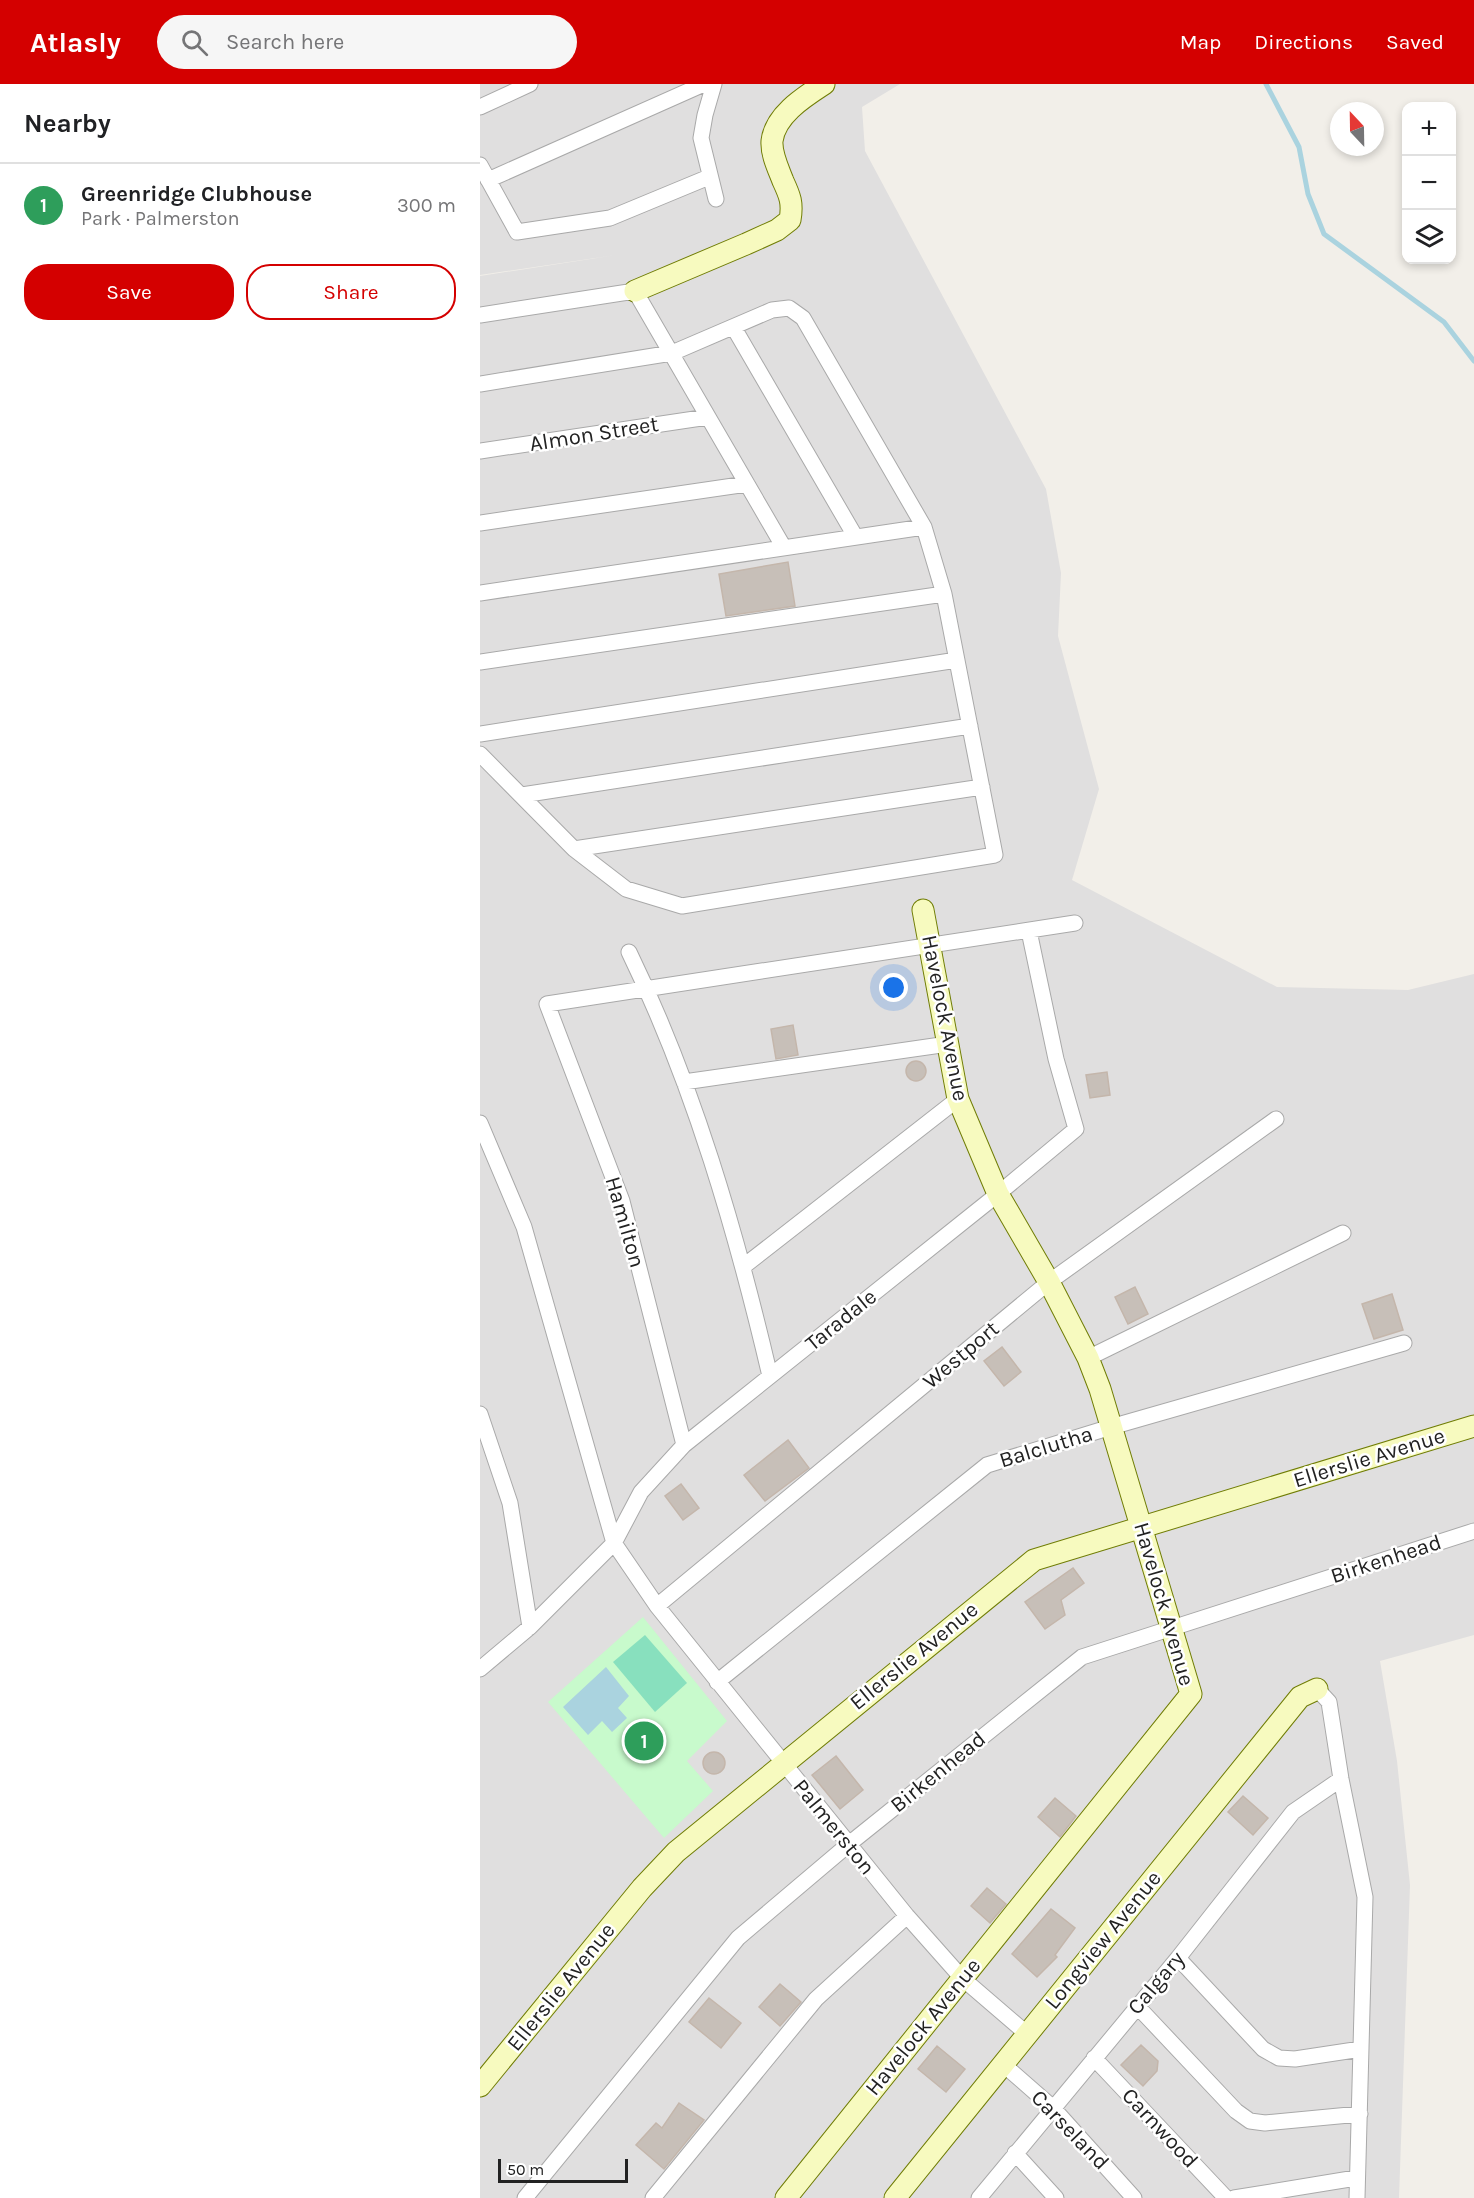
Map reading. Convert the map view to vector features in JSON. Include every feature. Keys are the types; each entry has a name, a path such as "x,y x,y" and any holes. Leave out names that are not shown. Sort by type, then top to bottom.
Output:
{"street":[{"path":"480,107 530,84"},
{"path":"488,180 704,84"},
{"path":"714,84 701,138 716,199"},
{"path":"480,315 634,291 777,230 790,220 793,207 774,156 772,139 784,115 824,84"},
{"path":"480,165 517,232 610,218 709,177"},
{"path":"634,291 783,546"},
{"path":"480,384 672,353 772,310 789,308 803,318 924,526 944,594 995,855 682,906 626,889 574,849 480,754"},
{"path":"734,328 855,536"},
{"name":"Almon Street","path":"480,451 708,417"},
{"path":"480,523 747,484"},
{"path":"480,593 924,526"},
{"path":"480,662 944,594"},
{"path":"480,734 957,660"},
{"path":"522,795 970,726"},
{"path":"574,849 981,787"},
{"name":"Havelock Avenue","path":"786,2198 1191,1694 1088,1358 1049,1282 999,1194 958,1100 923,910"},
{"path":"647,990 1075,923"},
{"name":"Taradale","path":"480,1669 530,1626 614,1543 640,1492 684,1445 999,1194 1076,1129 1056,1059 1029,931"},
{"path":"629,952 684,1082 744,1266 770,1376"},
{"name":"Hamilton","path":"647,990 547,1004 622,1201 684,1445"},
{"path":"684,1082 948,1044"},
{"path":"744,1266 958,1100"},
{"name":"Westport","path":"657,1606 1049,1282 1276,1119"},
{"name":"Palmerston","path":"480,1123 524,1227 614,1543 657,1606 907,1916 962,1978 1026,2033"},
{"path":"1088,1358 1343,1233"},
{"name":"Balclutha","path":"717,1682 987,1465 1404,1343"},
{"path":"480,1414 510,1503 530,1626"},
{"name":"Ellerslie Avenue","path":"480,2086 642,1888 676,1852 782,1763 1034,1560 1474,1426"},
{"name":"Birkenhead","path":"525,2198 738,1938 849,1844 1082,1657 1474,1531"},
{"path":"1317,1689 1329,1702 1341,1779 1365,1897 1357,2198"},
{"name":"Longview Avenue","path":"895,2198 1004,2065 1026,2033 1300,1697 1317,1689"},
{"name":"Calgary","path":"979,2198 1178,1958 1293,1812 1341,1779"},
{"path":"653,2198 816,1999 907,1916"},
{"path":"1178,1958 1263,2049 1279,2058 1294,2059 1361,2049"},
{"path":"1137,2006 1236,2111 1250,2121 1265,2123 1360,2114"},
{"name":"Carnwood","path":"1094,2058 1226,2198"},
{"name":"Carseland","path":"1004,2065 1053,2108 1134,2198"},
{"path":"1015,2153 1056,2198"},
{"path":"1234,2198 1356,2178"}],"shaded area":[{"path":"480,84 900,84 862,107 865,151 1046,489 1061,573 1058,636 1099,789 1072,880 1277,987 1408,990 1474,974 1474,1635 1380,1661 1397,1761 1410,1885 1399,2198 480,2198 480,276 616,255 480,275"}],"green space":[{"path":"643,1617 727,1721 687,1761 713,1791 664,1838 548,1702"},
{"path":"645,1635 687,1683 655,1712 613,1662"}],"water":[{"path":"606,1667 629,1696 618,1708 627,1718 612,1732 602,1721 588,1735 563,1707"}],"building":[{"path":"788,562 795,606 726,616 719,574"},
{"path":"793,1025 798,1055 776,1059 771,1029"},
{"path":"916,1061 923,1064 926,1071 923,1078 916,1081 909,1078 906,1071 909,1064"},
{"path":"1107,1072 1110,1095 1090,1098 1086,1075"},
{"path":"1135,1287 1148,1314 1128,1324 1115,1297"},
{"path":"1392,1294 1403,1330 1374,1339 1362,1304"},
{"path":"1002,1347 1021,1372 1004,1386 984,1361"},
{"path":"788,1440 809,1468 765,1501 744,1475"},
{"path":"681,1484 699,1508 683,1520 665,1496"},
{"path":"1073,1568 1084,1583 1061,1600 1065,1615 1045,1629 1025,1602"},
{"path":"714,1752 722,1755 725,1763 722,1771 714,1774 706,1771 703,1763 706,1755"},
{"path":"836,1756 863,1790 840,1809 812,1775"},
{"path":"1243,1796 1268,1818 1253,1835 1228,1812"},
{"path":"1055,1798 1076,1816 1060,1837 1038,1817"},
{"path":"987,1888 1006,1904 990,1923 971,1906"},
{"path":"1051,1909 1075,1928 1055,1955 1057,1957 1037,1977 1012,1954"},
{"path":"780,1984 801,2002 780,2026 759,2007"},
{"path":"709,1998 741,2023 721,2048 689,2022"},
{"path":"1141,2045 1158,2061 1157,2071 1143,2086 1121,2065"},
{"path":"937,2046 965,2069 946,2092 918,2069"},
{"path":"679,2103 704,2120 664,2169 636,2145 656,2123 662,2128"}],"waterway":[{"path":"1266,84 1299,147 1308,194 1324,234 1444,322 1474,361"}],"place":[{"name":"Greenridge Clubhouse","path":"644,1741"}]}
